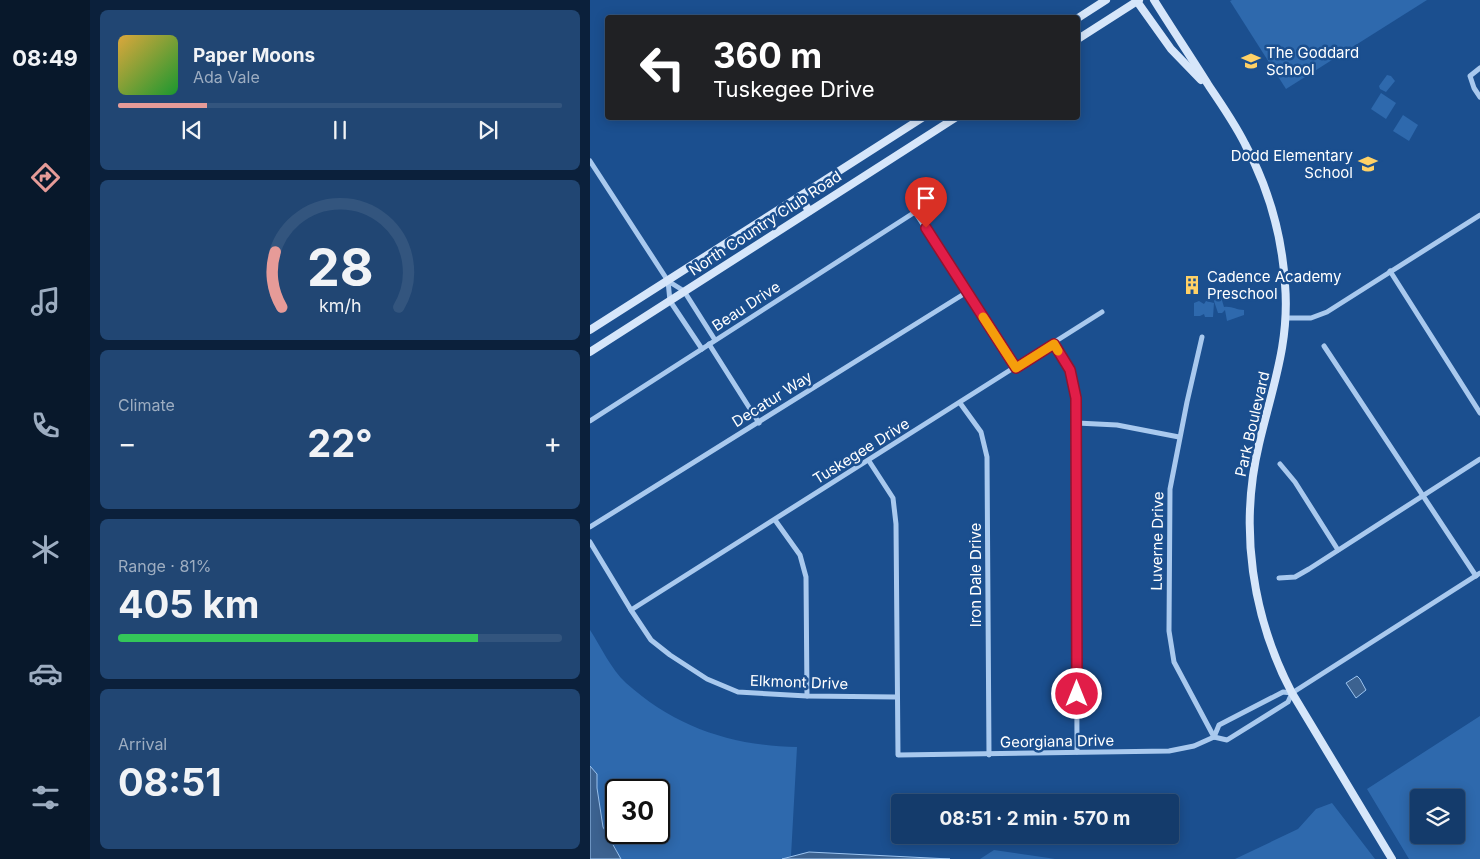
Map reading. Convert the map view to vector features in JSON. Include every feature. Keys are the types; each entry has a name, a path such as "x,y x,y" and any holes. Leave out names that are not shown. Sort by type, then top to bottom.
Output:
{"main road":[{"path":"1080,17 1106,0"},
{"path":"1080,38 1137,0"},
{"name":"Park Boulevard","path":"1137,0 1171,49 1216,96"},
{"name":"Park Boulevard","path":"1154,0 1246,144 1277,225 1286,285 1286,318 1278,371 1259,442 1250,505 1250,538 1255,586 1262,616 1279,666 1292,694 1392,859"},
{"path":"590,330 919,120"},
{"name":"North Country Club Road","path":"590,352 952,120"},
{"path":"800,196 809,211"}],"street":[{"path":"1480,68 1470,76 1474,88 1480,97"},
{"path":"590,161 668,281 684,291 715,340"},
{"name":"Beau Drive","path":"590,420 916,212 967,292"},
{"path":"1286,318 1319,316 1480,215"},
{"path":"1390,271 1480,413"},
{"path":"668,281 670,301 702,349"},
{"path":"967,292 1016,368"},
{"name":"Decatur Way","path":"590,527 967,292"},
{"name":"Tuskegee Drive","path":"631,610 1102,312"},
{"name":"Luverne Drive","path":"1202,337 1179,437 1170,489 1169,631 1174,662 1214,737"},
{"path":"709,344 759,423"},
{"path":"1054,344 1070,370 1076,398 1077,752"},
{"path":"1292,694 1478,575 1423,496 1324,346"},
{"name":"Iron Dale Drive","path":"960,403 981,432 987,457 989,754"},
{"path":"1077,423 1117,426 1179,437"},
{"path":"1279,578 1294,577 1480,459"},
{"path":"869,460 893,498 896,524 896,698"},
{"path":"1280,464 1295,482 1338,550"},
{"path":"776,520 800,555 806,577 807,696"},
{"name":"Elkmont Drive","path":"590,542 631,610 652,640 670,655 708,679 738,692 896,698"},
{"name":"Georgiana Drive","path":"896,698 898,755 1169,751 1194,746 1214,737 1228,740 1288,702 1292,694 1283,692 1219,725 1214,737"}],"shaded area":[{"path":"1427,0 1286,89 1230,1"},
{"path":"1387,75 1391,76 1395,81 1386,92 1380,89 1379,86"},
{"path":"1381,93 1396,103 1386,119 1371,109"},
{"path":"1403,115 1418,125 1409,141 1393,131"},
{"path":"1221,297 1224,307 1244,310 1244,315 1227,321 1225,310 1222,313 1218,313 1214,301 1216,298"},
{"path":"1199,301 1204,304 1206,301 1214,303 1213,317 1205,317 1204,314 1194,316 1194,303"},
{"path":"590,630 611,665 626,683 664,711 705,731 727,738 773,746 797,747 791,856 782,859 621,859 613,844 670,844 670,779 605,779 605,831 597,788 597,774 590,766"},
{"path":"1357,676 1366,690 1356,698 1346,683"},
{"path":"1480,716 1480,859 1409,859 1367,789"},
{"path":"590,766 597,774 597,788 605,831 605,844 613,844 621,859 590,859"},
{"path":"1332,803 1375,859 1235,859 1298,829 1316,809"},
{"path":"994,850 1049,858 1055,859 980,859"},
{"path":"809,852 950,859 782,859"}],"slow traffic":[{"path":"983,317 1016,368 1054,344 1058,351"}],"place":[{"name":"The Goddard School","path":"1251,61"},
{"name":"Dodd Elementary School","path":"1368,164"},
{"name":"Cadence Academy Preschool","path":"1192,285"}],"route":[{"path":"926,228 1016,368 1054,344 1070,370 1076,398 1077,443 1077,694"}]}
